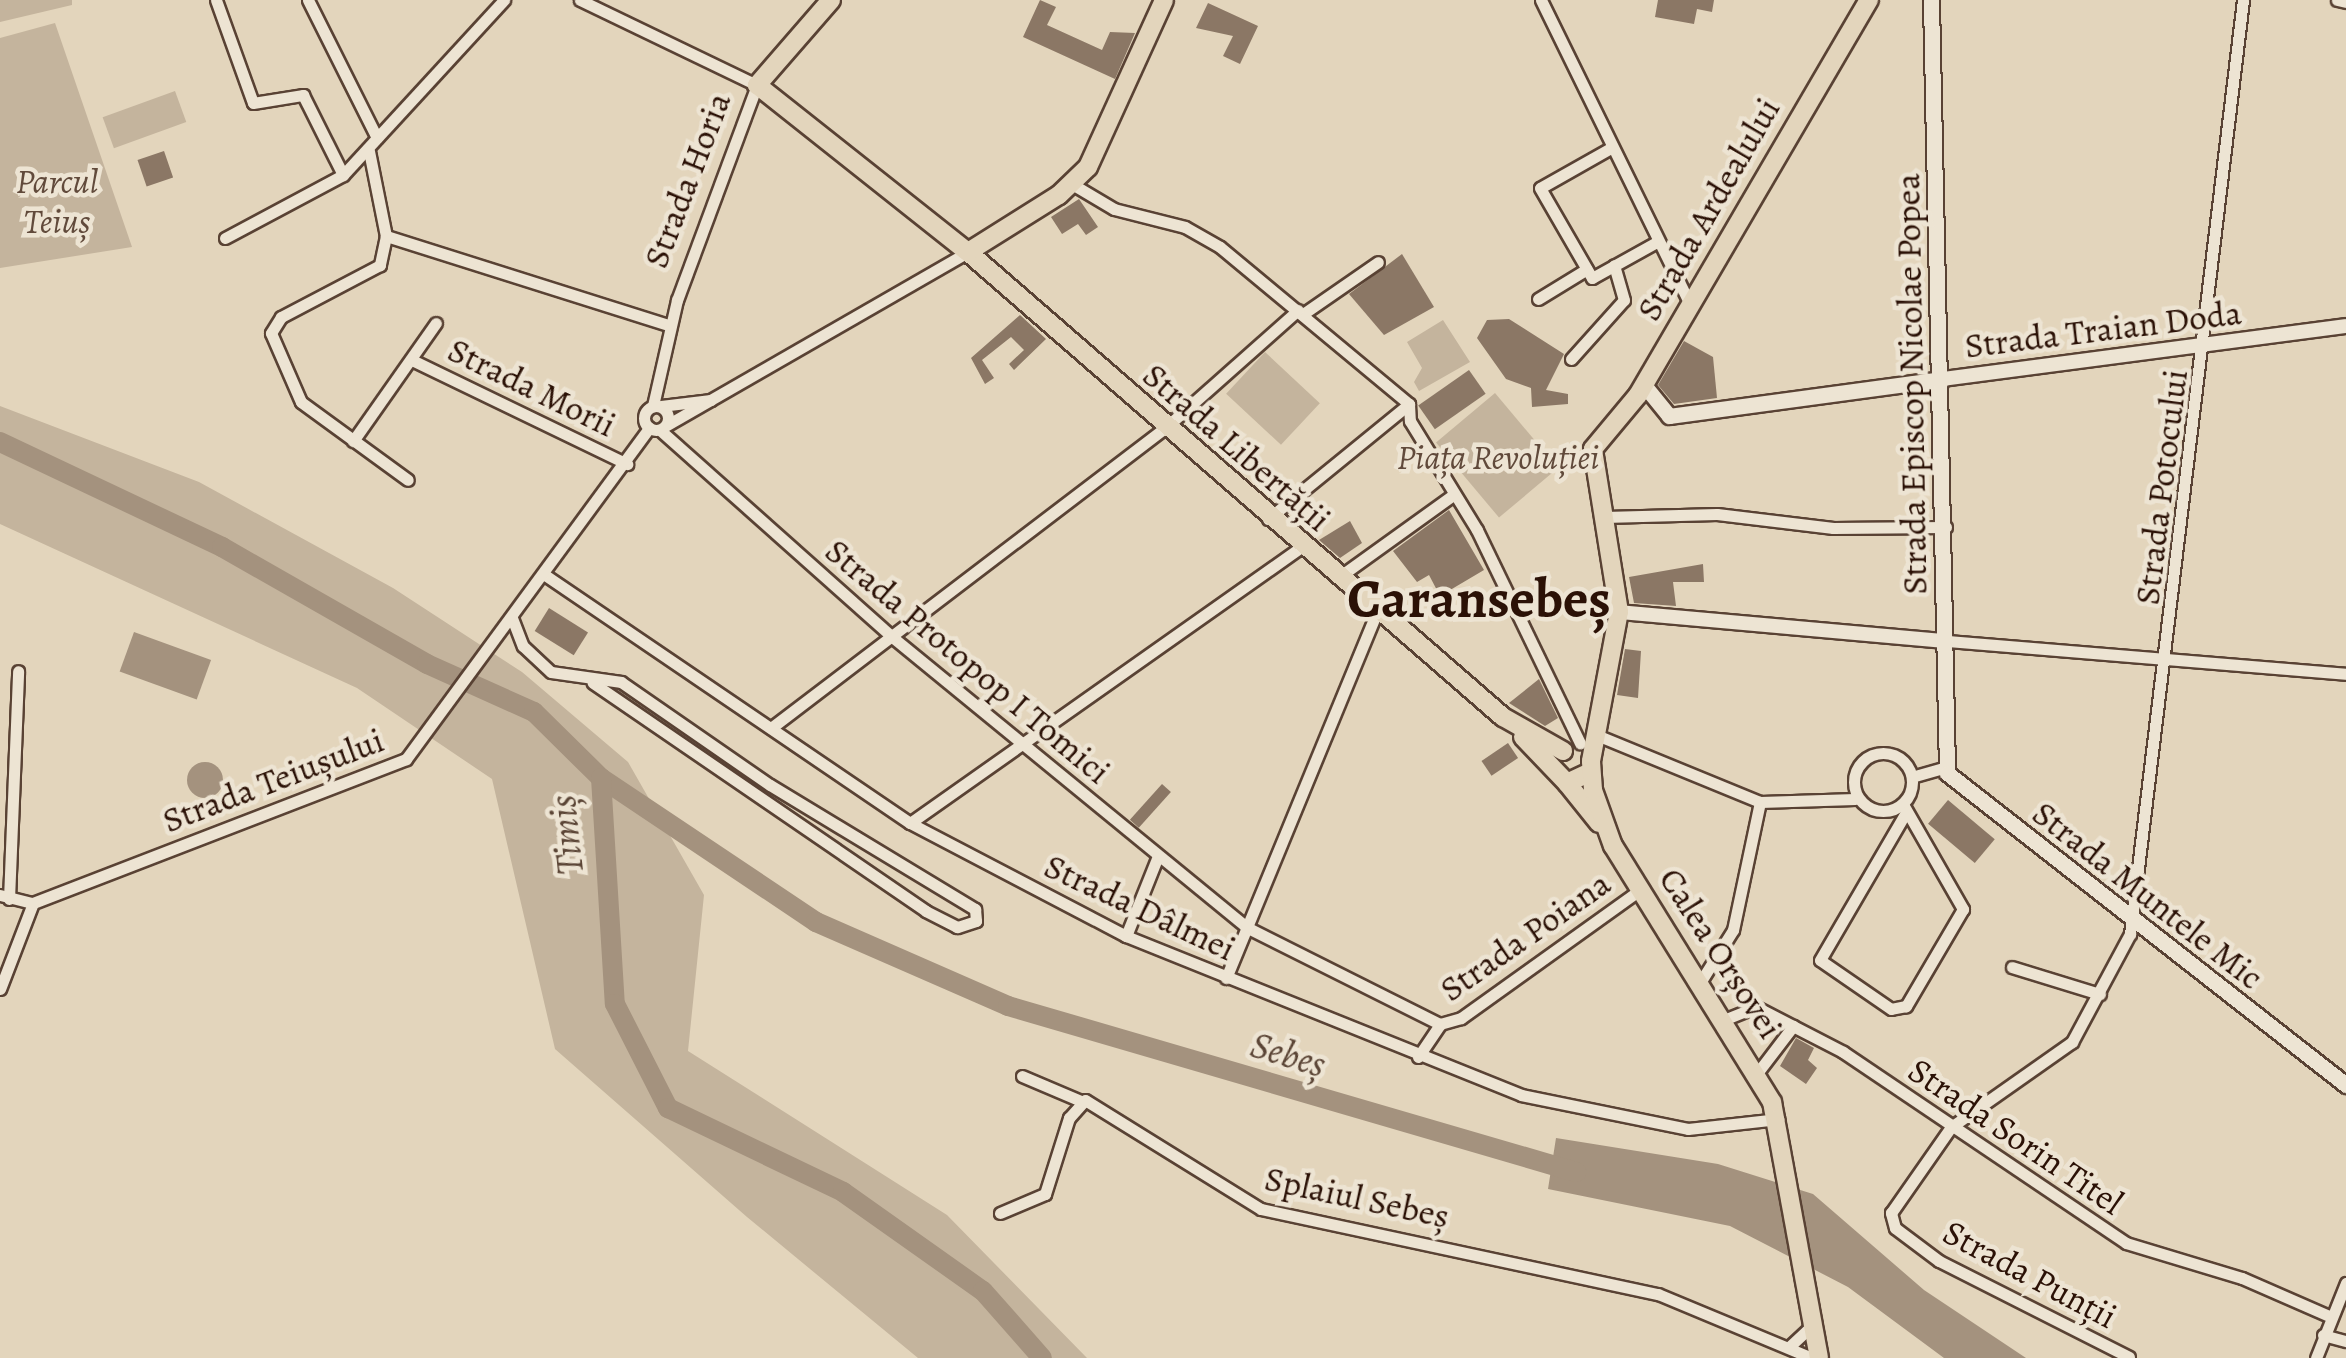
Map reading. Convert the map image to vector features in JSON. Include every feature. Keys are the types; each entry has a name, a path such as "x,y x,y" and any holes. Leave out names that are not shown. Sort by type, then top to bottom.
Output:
{"main road":[{"name":"Strada Horia","path":"758,85 831,0"},
{"path":"968,252 1072,184 1093,160 1164,0"},
{"name":"Strada Ardealului","path":"1604,517 1595,444 1644,384 1869,0"},
{"name":"Strada Episcop Nicolae Popea","path":"1930,0 1943,380 1946,767"},
{"name":"Strada Libertății","path":"758,85 968,252 1164,428 1514,725 1561,777"},
{"name":"Strada Traian Doda","path":"1644,384 1669,416 1943,380"},
{"path":"1561,777 1591,766 1620,612 1604,517"},
{"name":"Strada Libertății","path":"1514,725 1572,747 1591,766"},
{"path":"1561,777 1572,747 1600,732"},
{"name":"Calea Orșovei","path":"1591,766 1603,826"},
{"name":"Strada Muntele Mic","path":"1946,767 1958,786 2346,1085"},
{"name":"Calea Orșovei","path":"1561,777 1603,826 1758,1072 1779,1126 1815,1331 1815,1358"}],"street":[{"path":"216,0 254,102 303,94 344,176"},
{"path":"308,0 377,138"},
{"path":"225,238 344,176 504,0"},
{"path":"580,0 758,85"},
{"path":"1541,0 1608,150 1654,243 1689,302"},
{"name":"Strada Potocului","path":"2133,921 2206,346 2243,0"},
{"path":"2337,0 2346,2"},
{"name":"Strada Horia","path":"659,428 644,418 657,406 669,325 758,85"},
{"path":"1589,273 1540,188 1608,150"},
{"path":"369,151 386,236 376,270 281,316 271,333 301,402 408,480"},
{"path":"1072,184 1114,209 1200,234 1409,404 1410,422 1453,495 1572,747"},
{"path":"386,236 669,325"},
{"path":"1538,300 1654,243"},
{"path":"720,399 657,406 659,428 720,399 968,252"},
{"path":"771,728 1164,428 1300,312 1378,262"},
{"path":"1571,359 1624,300 1614,265"},
{"path":"353,441 414,361 436,322"},
{"name":"Strada Traian Doda","path":"1943,380 2346,326"},
{"name":"Strada Morii","path":"414,361 626,464"},
{"path":"1268,518 1409,404"},
{"name":"Strada Teiușului","path":"4,897 33,903 367,778 406,759 626,464 659,428"},
{"name":"Strada Protopop I Tomici","path":"659,428 891,636 1246,927 1440,1024"},
{"path":"1340,577 1453,495"},
{"path":"1604,517 1717,514 1834,528 1946,527"},
{"path":"910,823 1020,741 1302,546"},
{"name":"Strada Dâlmei","path":"544,575 910,823 1126,936 1418,1057 1521,1095 1663,1125 1710,1129 1779,1126"},
{"path":"1226,978 1378,610"},
{"path":"1620,612 2346,674"},
{"path":"512,618 523,646 551,672 593,683 621,682 770,785 975,909 976,922 958,928 926,911 593,683"},
{"path":"4,897 18,670"},
{"path":"1600,732 1760,802 1855,799 1905,809 1963,909 1900,1010 1820,960 1905,809 1915,776"},
{"path":"1855,799 1852,776 1865,759 1904,762 1915,776"},
{"path":"1915,776 1946,767"},
{"path":"1701,981 1733,930 1760,802"},
{"path":"1126,936 1158,856"},
{"name":"Strada Poiana","path":"1440,1024 1461,1018 1641,889"},
{"path":"0,990 33,903"},
{"name":"Strada Punții","path":"2129,1357 1939,1261 1895,1228 1895,1202 1950,1127 2060,1055 2100,994 2133,921"},
{"path":"2012,968 2100,994"},
{"name":"Strada Sorin Titel","path":"1726,1019 1756,1008 1793,1026 2126,1243 2242,1278 2329,1316"},
{"path":"1418,1057 1440,1024"},
{"path":"1758,1072 1793,1026"},
{"name":"Splaiul Sebeș","path":"1022,1076 1081,1101 1261,1210 1658,1294 1815,1358"},
{"path":"1000,1212 1045,1194 1081,1101"},
{"path":"2316,1358 2329,1316 2346,1283"},
{"path":"1789,1347 1815,1331"},
{"path":"2323,1334 2346,1341"}],"green space":[{"path":"0,0 72,0 72,5 0,22"},
{"name":"Parcul Teiuș","path":"55,23 132,247 0,268 0,38"},
{"path":"175,91 186,122 114,148 103,117"},
{"path":"1443,320 1470,362 1419,391 1414,382 1422,368 1407,342"},
{"path":"1265,352 1320,403 1281,445 1226,394"},
{"name":"Piața Revoluției","path":"1495,393 1558,468 1499,518 1436,442"},
{"path":"0,406 199,482 393,588 522,672 628,762 704,895 688,1051 947,1215 1087,1358 918,1358 747,1217 555,1049 492,779 357,688 0,524"}],"shaded area":[{"path":"134,632 211,660 197,700 120,671"},
{"path":"205,762 217,768 223,780 217,792 205,798 193,792 187,780 193,768"},
{"path":"1556,1138 1718,1164 1813,1194 1924,1290 2026,1358 1944,1358 1848,1287 1730,1226 1548,1189"}],"building":[{"path":"1040,0 1056,7 1047,25 1102,50 1110,32 1135,33 1115,79 1023,37"},
{"path":"1658,0 1714,0 1712,12 1697,9 1694,24 1655,17"},
{"path":"1208,3 1258,26 1240,64 1223,56 1233,36 1196,28"},
{"path":"164,151 173,177 147,187 138,160"},
{"path":"1079,199 1098,227 1086,235 1078,224 1062,234 1051,217"},
{"path":"1402,254 1434,307 1384,335 1349,294"},
{"path":"1020,315 1046,339 1014,370 1009,364 1024,350 1011,337 982,360 994,378 985,384 971,358"},
{"path":"1509,319 1564,354 1546,390 1568,394 1568,404 1532,407 1531,388 1506,379 1477,338 1487,320"},
{"path":"1684,341 1713,357 1717,398 1674,404 1658,385"},
{"path":"1469,370 1486,394 1435,429 1418,406"},
{"path":"1449,510 1484,570 1440,596 1429,575 1417,582 1393,551"},
{"path":"1350,521 1362,543 1340,558 1319,540"},
{"path":"1703,564 1704,582 1673,582 1676,606 1634,603 1629,577"},
{"path":"549,608 588,632 574,655 535,631"},
{"path":"1625,649 1641,651 1638,698 1617,695"},
{"path":"1539,679 1558,718 1545,726 1509,703"},
{"path":"1508,743 1518,758 1492,776 1481,761"},
{"path":"1162,784 1171,792 1139,828 1130,820"},
{"path":"1948,800 1995,839 1975,863 1928,824"},
{"path":"1796,1038 1814,1048 1808,1060 1817,1068 1806,1084 1780,1066"}],"waterway":[{"name":"Sebeș","path":"0,442 222,547 427,664 534,712 601,778 816,922 1008,1006 1576,1172"},
{"name":"Timiș","path":"601,778 615,1004 668,1108 843,1192 983,1291 1042,1358"}],"district":[{"name":"Caransebeș","path":"1479,599"}]}
